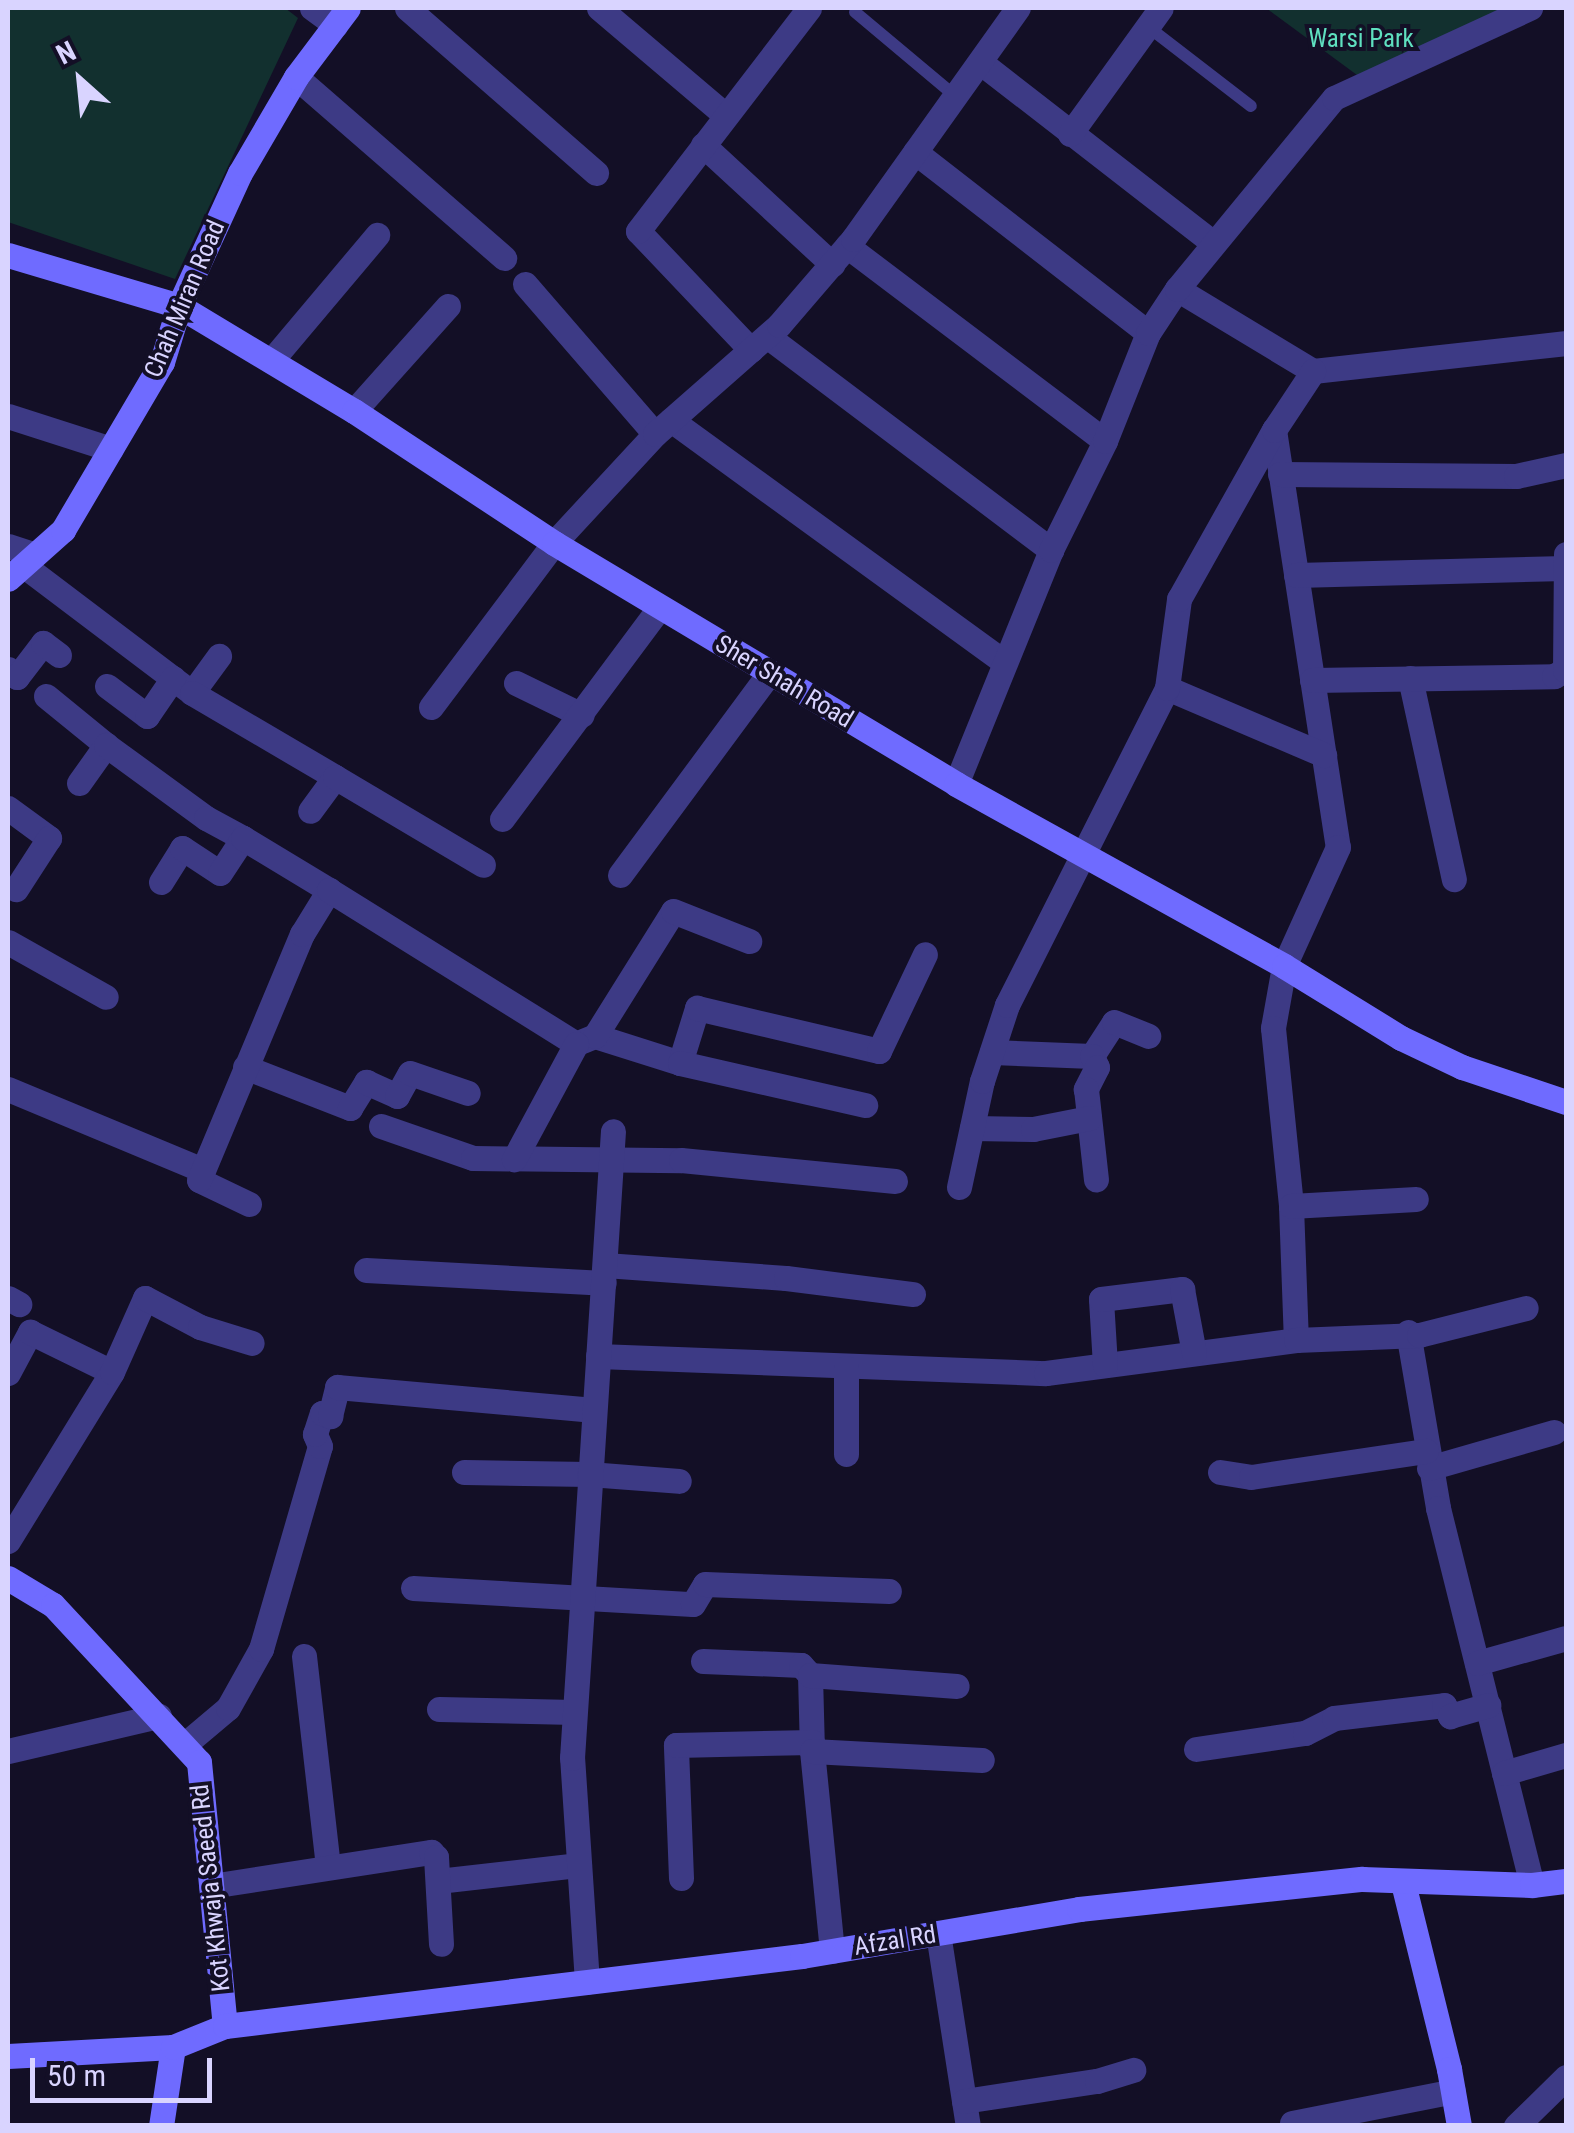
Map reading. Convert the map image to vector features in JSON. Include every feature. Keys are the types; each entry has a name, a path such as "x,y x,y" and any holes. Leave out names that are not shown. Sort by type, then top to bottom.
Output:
{"street":[{"path":"312,8 342,16"},
{"path":"407,8 596,174"},
{"path":"599,8 725,115"},
{"path":"808,8 638,230 759,343 1050,550"},
{"path":"431,707 554,543 664,428 759,343 840,255 1018,8"},
{"path":"956,784 1050,550 1105,441 1148,332 1177,289 1334,98 1530,8"},
{"name":"Chah Miran Road","path":"18,561 64,530 162,362 179,306 240,172 296,77 342,16"},
{"path":"1070,134 1154,17"},
{"path":"980,62 1213,243"},
{"path":"296,77 504,258"},
{"path":"703,145 840,255 1105,441"},
{"path":"915,152 1148,332"},
{"path":"271,361 376,235"},
{"name":"Sher Shah Road","path":"8,255 179,306 354,411 554,543 956,784 1284,966 1416,1046 1462,1067 1566,1102"},
{"path":"525,284 664,428 1004,662"},
{"path":"1177,289 1313,371 1566,342"},
{"path":"354,411 448,306"},
{"path":"959,1188 992,1052 1008,1006 1166,688 1179,598 1274,430 1313,371"},
{"path":"8,416 111,449"},
{"path":"1274,430 1338,847 1284,966 1273,1028 1291,1206 1296,1340"},
{"path":"1280,474 1516,476 1566,465"},
{"path":"18,561 182,685 482,864"},
{"path":"1296,575 1566,561 1565,670 1554,676 1312,680"},
{"path":"502,819 660,607"},
{"path":"8,668 17,678 44,643 58,655"},
{"path":"107,686 147,716 220,656"},
{"path":"620,875 769,674"},
{"path":"1410,678 1454,879"},
{"path":"516,683 582,715"},
{"path":"1166,688 1324,755"},
{"path":"46,696 206,818 585,1040 865,1105"},
{"path":"80,784 106,745"},
{"path":"310,811 336,776"},
{"path":"8,808 49,838 16,889"},
{"path":"161,882 182,848 220,873 242,838"},
{"path":"249,1204 199,1180 302,934 329,890"},
{"path":"514,1159 585,1040 674,911 749,941"},
{"path":"8,942 106,997"},
{"path":"680,1063 697,1008 878,1051 925,954"},
{"path":"1092,1056 1114,1022 1148,1036"},
{"path":"992,1052 1092,1056"},
{"path":"1092,1056 1097,1067 1086,1089 1096,1178"},
{"path":"245,1067 350,1108 366,1082 397,1096 410,1074 468,1093"},
{"path":"8,1090 203,1170"},
{"path":"972,1128 1033,1129 1090,1118"},
{"path":"381,1126 473,1158 681,1160 895,1181"},
{"path":"587,1982 572,1758 613,1131"},
{"path":"1291,1206 1416,1198"},
{"path":"366,1270 786,1278 912,1294"},
{"path":"1105,1365 1102,1299 1182,1289 1194,1353"},
{"path":"8,1542 112,1372 145,1298 200,1327 252,1343"},
{"path":"598,1356 1046,1373 1296,1340 1408,1332 1419,1335 1526,1308"},
{"path":"8,1373 30,1332 112,1372"},
{"path":"1408,1332 1428,1460 1532,1884"},
{"path":"846,1368 846,1454"},
{"path":"184,1745 228,1708 261,1649 320,1446 315,1434 322,1414 330,1416 337,1387 594,1410"},
{"path":"1220,1472 1251,1477 1428,1460 1554,1432"},
{"path":"464,1472 589,1474 679,1481"},
{"name":"Kot Khwaja Saeed Rd","path":"8,1578 53,1605 199,1762 224,2026 172,2047"},
{"path":"413,1588 501,1597 580,1596 692,1604 706,1584 889,1591"},
{"path":"1477,1663 1566,1638"},
{"path":"304,1656 328,1867"},
{"path":"703,1661 801,1665 810,1675 812,1746 832,1951"},
{"path":"810,1675 957,1686"},
{"path":"1196,1749 1306,1733 1334,1718 1444,1705 1450,1716 1488,1705"},
{"path":"439,1709 574,1712"},
{"path":"8,1751 159,1716"},
{"path":"681,1878 676,1745 812,1746 982,1760"},
{"path":"1504,1773 1566,1755"},
{"path":"211,1886 430,1852 436,1857 441,1944"},
{"path":"438,1881 579,1865"},
{"name":"Afzal Rd","path":"224,2026 832,1951 1136,1903 1362,1879 1403,1883 1566,1881"},
{"path":"1403,1883 1459,2126"},
{"path":"938,1934 966,2113 1133,2070"},
{"path":"8,2056 172,2047 162,2126"},
{"path":"1516,2126 1566,2077"},
{"path":"1292,2123 1453,2091"}],"lane":[{"path":"856,12 955,96"},
{"path":"1154,17 1250,106"}],"green space":[{"path":"8,8 285,8 298,18 175,279 8,222"},
{"name":"Warsi Park","path":"1266,8 1517,8 1357,75"}]}
